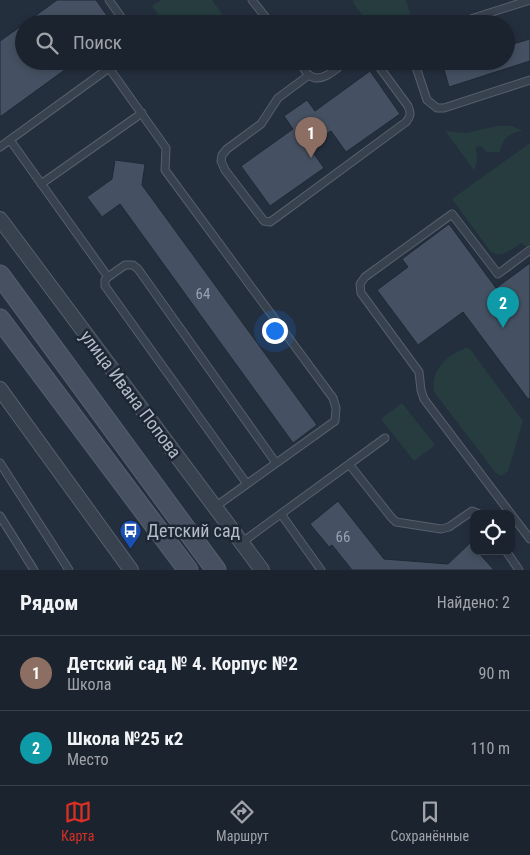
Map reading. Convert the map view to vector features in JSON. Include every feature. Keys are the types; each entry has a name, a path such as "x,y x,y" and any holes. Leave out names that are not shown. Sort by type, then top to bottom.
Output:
{"main road":[{"name":"улица Ивана Попова","path":"0,275 216,570"},
{"path":"0,319 188,570"}],"street":[{"name":"улица Ивана Попова","path":"0,219 262,570"},
{"path":"0,388 131,570"}],"lane":[{"path":"109,0 120,15"},
{"path":"252,0 264,15"},
{"path":"483,15 530,0"},
{"path":"0,147 104,70"},
{"path":"114,70 166,148 165,170 333,398 336,408 335,421 215,507"},
{"path":"305,70 309,75 320,78 334,70"},
{"path":"309,75 278,98 261,124 222,155 221,161 225,170 264,221 270,222 410,118 408,106 382,70"},
{"path":"417,70 427,100 437,108 444,108 530,80"},
{"path":"41,184 142,113"},
{"path":"10,140 108,277"},
{"path":"508,510 424,399 419,372 361,293 360,284 365,277 452,214 498,274 530,250"},
{"path":"247,484 105,286 105,280 124,265 133,265 138,270 276,463"},
{"path":"241,542 384,438"},
{"path":"0,463 69,570"},
{"path":"349,464 396,522 441,530 470,512"},
{"path":"280,514 322,570"},
{"path":"0,516 34,570"},
{"path":"515,519 530,538"},
{"path":"509,555 519,570"}],"green space":[{"path":"161,0 212,0 223,15 158,15 152,6"},
{"path":"406,0 410,15 362,15 352,1"},
{"path":"497,126 512,126 523,131 507,137 500,152 486,152 482,146 476,147 477,161 474,170 445,131 466,133"},
{"path":"530,143 530,246 525,246 521,243 503,254 495,254 491,252 452,199"},
{"path":"466,348 470,349 523,421 508,471 501,476 496,473 434,392 433,384 441,364 452,355"},
{"path":"402,403 435,445 414,461 381,419"}],"building":[{"path":"57,0 96,0 107,15 36,15"},
{"path":"15,30 15,70 65,70 0,117 0,41"},
{"path":"530,39 530,61 515,66 515,43"},
{"path":"444,70 502,70 449,87"},
{"path":"370,71 400,114 346,152 331,131 320,138 309,147 324,168 270,206 241,166 293,129 284,116 307,100 315,111"},
{"path":"115,160 145,164 142,185 317,425 293,443 120,204 102,217 87,197 112,179"},
{"path":"449,224 496,288 530,263 530,398 528,399 463,312 418,345 377,290 408,267 402,259"},
{"path":"338,501 384,559 448,564 470,543 470,555 481,555 494,570 352,570 332,545 329,547 310,524"}],"place":[{"name":"Детский сад № 4. Корпус №2","path":"311,158"},
{"name":"Школа №25 к2","path":"503,328"},
{"name":"Детский сад","path":"131,549"}]}
